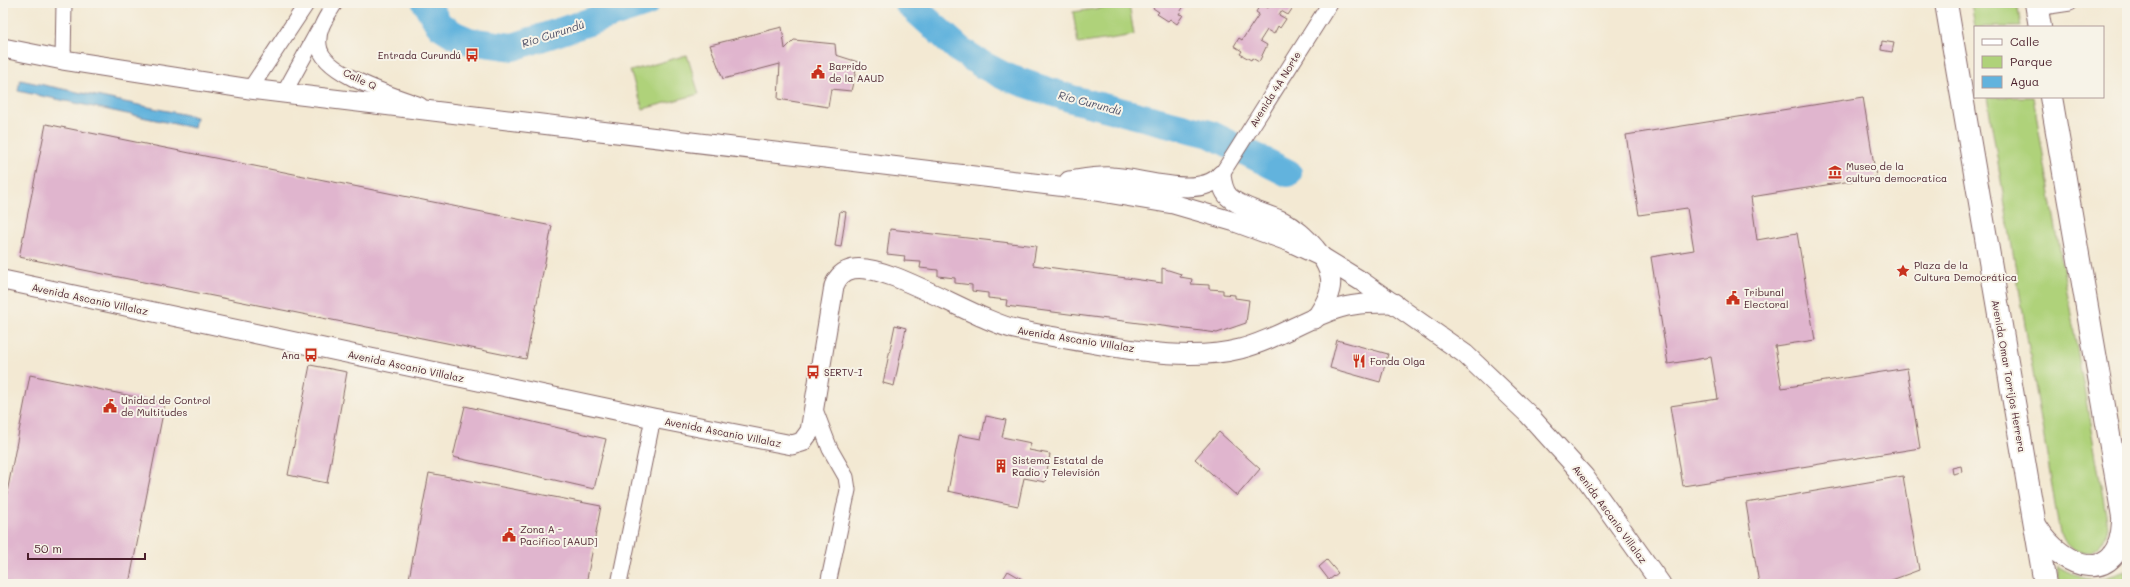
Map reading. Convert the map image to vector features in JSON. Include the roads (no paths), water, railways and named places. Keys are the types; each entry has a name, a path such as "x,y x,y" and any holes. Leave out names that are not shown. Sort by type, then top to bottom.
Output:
{"highway":[{"name":"Avenida Omar Torrijos Herrera","path":"1946,4 2045,584"},
{"path":"2036,527 2050,547 2062,557 2078,565 2094,565 2106,560 2116,552 2125,530 2051,98"}],"main road":[{"name":"Avenida Ascanio Villalaz","path":"3,48 63,60 250,89 1120,194 1180,206 1260,231 1322,257 1362,281 1465,354 1528,414 1584,476 1661,584"},
{"path":"1046,184 1106,176 1196,187 1211,183 1223,171"},
{"path":"1223,171 1224,188 1232,199 1296,229 1322,257 1329,268 1332,285 1327,300 1315,319"},
{"name":"Avenida Ascanio Villalaz","path":"3,280 653,418 792,445 802,442 810,430 834,286 840,275 854,268 871,270 895,278 986,319 1016,330 1116,347 1169,353 1202,354 1238,349 1261,343 1315,319 1350,306 1394,303"}],"street":[{"path":"63,60 64,3"},
{"path":"250,89 306,3"},
{"name":"Calle Q","path":"335,3 321,26 319,46 326,60 347,76 432,110"},
{"name":"Avenida 4A Norte","path":"1223,171 1330,3"},
{"path":"2037,13 2070,3"},
{"path":"284,93 321,26"},
{"path":"814,407 830,449 846,477 848,490 828,584"},
{"path":"619,584 653,418"}],"water":[{"path":"20,80 196,117 194,128 18,91"}],"waterway":[{"name":"Río Curundú","path":"426,3 439,25 455,35 469,41 513,47 646,3"},
{"name":"Río Curundú","path":"908,3 960,50 983,65 1006,77 1072,99 1210,134 1288,173"}],"place":[{"name":"Entrada Curundú","path":"472,55"},
{"name":"Barrido de la AAUD","path":"818,72"},
{"name":"Museo de la cultura democratica","path":"1835,172"},
{"name":"Plaza de la Cultura Democrática","path":"1903,271"},
{"name":"Tribunal Electoral","path":"1733,298"},
{"name":"Ana","path":"311,355"},
{"name":"Fonda Olga","path":"1359,361"},
{"name":"SERTV-I","path":"813,372"},
{"name":"Unidad de Control de Multitudes","path":"110,406"},
{"name":"Sistema Estatal de Radio y Televisión","path":"1001,466"},
{"name":"Zona A - Pacìfico [AAUD]","path":"509,535"}]}
